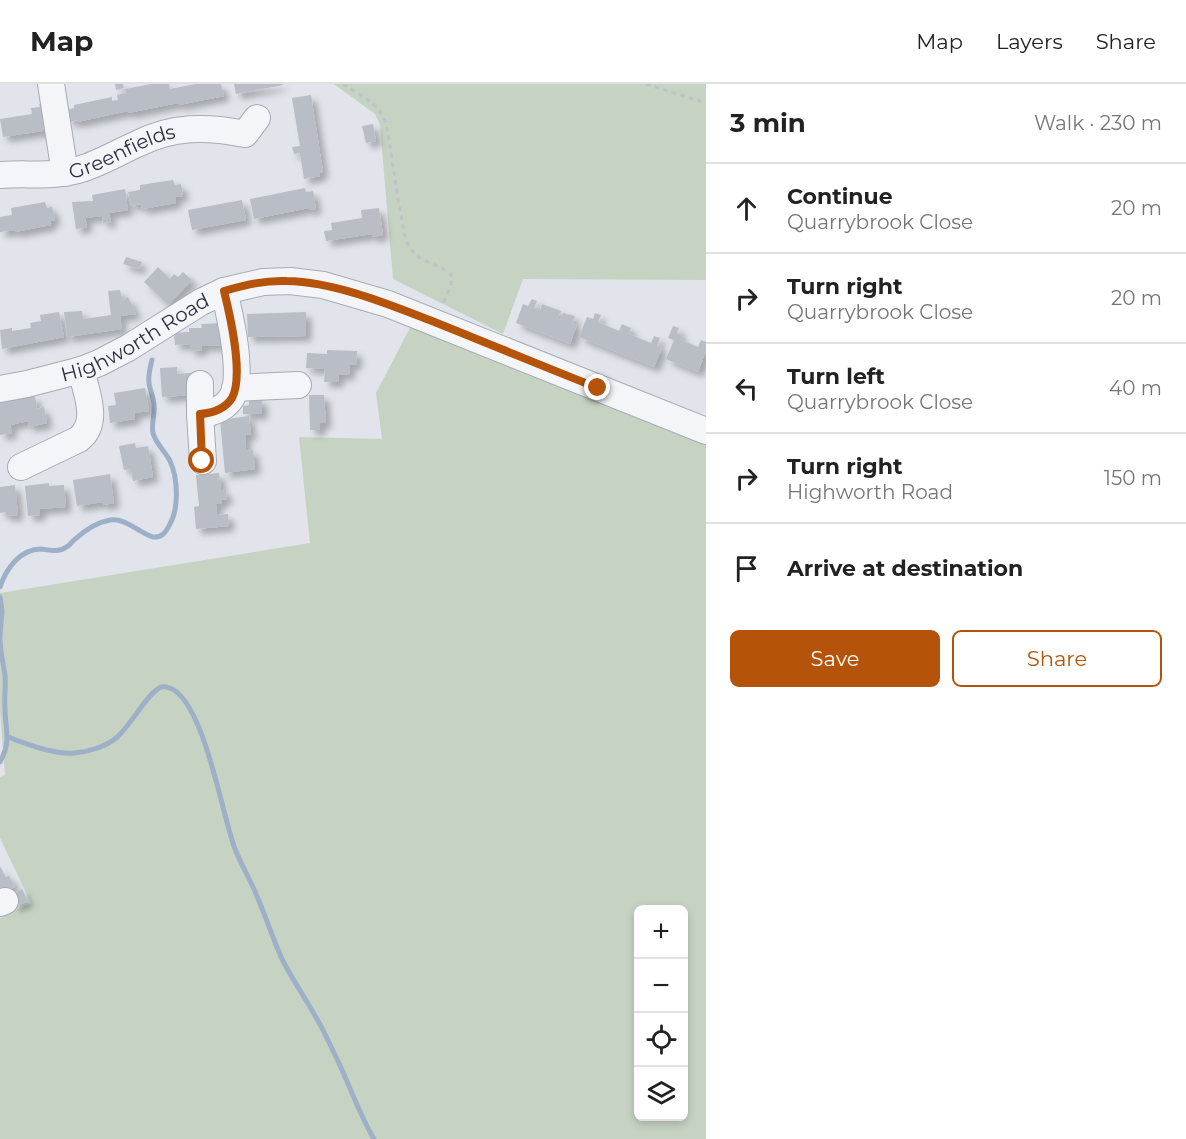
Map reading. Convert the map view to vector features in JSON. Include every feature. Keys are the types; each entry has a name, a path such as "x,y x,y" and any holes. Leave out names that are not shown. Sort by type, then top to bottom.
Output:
{"street":[{"path":"51,84 65,173"},
{"name":"Greenfields","path":"0,175 65,173 90,166 166,133 215,128 251,134"},
{"name":"Highworth Road","path":"0,389 81,370 128,348 191,308 224,291 263,282 290,281 322,285 366,297 706,432"},
{"path":"200,414 212,413 228,404 236,388 236,358 231,318 224,291"},
{"path":"21,467 79,440 90,442 91,410 81,370"},
{"path":"200,384 202,461"},
{"path":"236,388 298,385"}],"path":[{"path":"343,84 374,104 383,114 407,243 420,258 451,275 451,285 436,323"},
{"path":"646,84 706,103"}],"green space":[{"path":"334,84 706,84 706,280 523,279 503,334 393,279 380,125 375,114"},
{"path":"413,322 706,439 706,1139 0,1139 0,918 31,903 0,838 0,777 5,775 0,710 0,593 310,543 299,437 382,439 376,393"}],"building":[{"path":"115,84 123,84 124,88 116,90"},
{"path":"151,84 169,84 170,89 195,84 221,84 224,96 69,122 67,110 74,108 74,105 112,97 112,101 118,100 117,95 126,93 125,89"},
{"path":"234,84 283,84 283,85 236,94"},
{"path":"311,95 323,172 319,173 320,176 304,179 300,153 294,154 292,147 300,146 292,98"},
{"path":"51,102 49,130 3,137 0,119 32,114 31,108"},
{"path":"373,124 376,141 366,143 362,126"},
{"path":"173,180 175,185 181,184 183,196 175,197 176,203 142,209 141,204 131,206 128,192 140,190 140,185"},
{"path":"305,188 306,192 313,191 316,209 309,210 309,208 254,219 250,199"},
{"path":"125,189 128,210 109,213 111,222 103,223 102,216 85,218 87,227 76,229 72,202 93,201 92,195"},
{"path":"242,200 246,220 192,230 188,210"},
{"path":"45,202 47,208 52,207 55,220 50,221 51,225 15,232 15,230 0,232 0,217 12,215 11,208"},
{"path":"379,208 383,235 372,237 372,234 326,241 324,231 332,230 331,223 362,218 361,210"},
{"path":"126,257 142,262 139,269 123,264"},
{"path":"158,267 170,279 174,274 178,277 183,272 192,280 168,305 144,282"},
{"path":"120,290 122,300 128,297 136,314 120,316 122,329 67,337 64,312 82,311 83,319 111,315 108,291"},
{"path":"532,299 537,301 534,308 540,311 542,304 561,311 558,318 561,319 563,313 575,316 572,323 577,325 570,344 516,323 523,304 528,306"},
{"path":"59,312 64,337 2,349 0,330 31,328 30,323 41,321 40,315"},
{"path":"306,312 306,336 248,337 247,314"},
{"path":"595,313 601,315 598,322 619,331 622,324 631,328 629,334 651,343 654,336 660,338 657,346 662,348 654,367 579,337 587,317 593,319"},
{"path":"224,323 226,345 202,346 202,350 190,351 190,344 175,345 174,333 189,332 189,328 202,328 201,324"},
{"path":"673,326 679,328 677,333 683,336 681,340 698,347 701,340 706,342 706,351 698,372 666,359 674,340 668,338"},
{"path":"327,350 357,351 356,365 350,364 349,375 339,374 338,382 324,382 325,369 306,368 307,353 327,354"},
{"path":"177,367 177,374 191,373 192,395 162,397 160,368"},
{"path":"145,388 149,411 134,413 135,419 110,423 108,406 116,405 114,393"},
{"path":"309,395 324,395 326,423 320,423 320,430 310,430"},
{"path":"35,396 37,409 44,407 47,423 29,427 28,421 10,425 12,433 0,435 0,402"},
{"path":"249,399 262,399 262,414 243,414 243,406 249,405"},
{"path":"249,416 251,435 245,435 246,451 253,450 255,469 225,473 220,420"},
{"path":"135,443 136,448 148,446 153,477 133,481 131,469 124,470 119,446"},
{"path":"219,473 221,491 226,490 227,499 216,504 217,515 228,514 229,526 196,529 194,507 199,506 196,475"},
{"path":"110,474 114,503 103,505 103,502 77,506 73,480"},
{"path":"49,483 49,486 64,485 66,507 40,509 40,515 28,516 25,486"},
{"path":"15,485 18,515 6,516 6,512 0,513 0,487"},
{"path":"0,866 15,887 0,894"},
{"path":"22,889 28,901 15,907 9,895"}],"waterway":[{"path":"0,587 6,573 20,556 33,550 61,550 87,530 105,521 121,521 153,537 167,530 175,510 176,484 170,461 153,433 154,403 149,380 152,360"},
{"path":"0,597 2,611 0,636"},
{"path":"0,638 5,675 7,735 6,748 0,762"},
{"path":"8,737 58,752 85,752 116,738 150,696 161,687 170,688 182,697 193,714 202,736 235,849 260,902 279,953 324,1032 374,1139"}],"route":[{"path":"202,461 200,414 212,413 228,404 235,391 236,358 231,318 224,291 248,284 290,281 322,285 366,297 598,388"}]}
